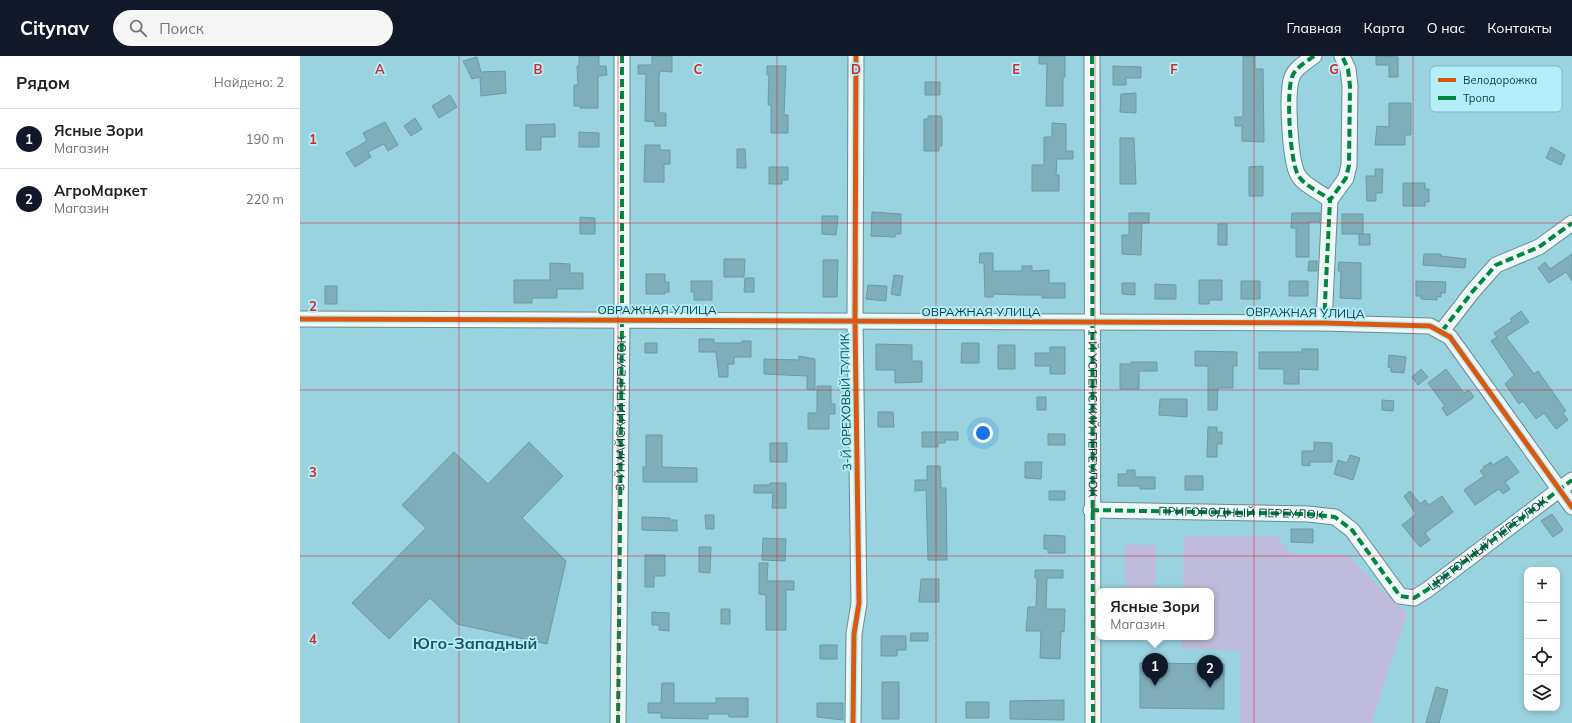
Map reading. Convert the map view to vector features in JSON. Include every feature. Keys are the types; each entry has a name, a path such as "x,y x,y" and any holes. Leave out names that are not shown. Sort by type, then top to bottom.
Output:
{"street":[{"name":"3-Й МАЙСКИЙ ПЕРЕУЛОК","path":"618,723 622,319 622,56"},
{"name":"3-Й ОРЕХОВЫЙ ТУПИК","path":"854,723 854,634 859,603 855,321 856,56"},
{"name":"1-Й УСПЕНСКИЙ ПЕРЕУЛОК","path":"1092,56 1093,322 1091,510 1093,723"},
{"path":"1314,56 1300,66 1292,77 1290,90 1292,149 1299,176 1307,184 1330,200"},
{"path":"1324,323 1330,200 1346,178 1349,165 1350,86 1348,69 1342,56"},
{"path":"1572,223 1539,247 1496,265 1473,290 1442,331 1450,337 1572,507"},
{"name":"ОВРАЖНАЯ УЛИЦА","path":"300,319 622,319 1324,323 1430,326 1442,331"},
{"name":"ЦВЕТОЧНЫЙ ПЕРЕУЛОК","path":"1400,596 1414,598 1427,590 1572,480"},
{"name":"ПРИГОРОДНЫЙ ПЕРЕУЛОК","path":"1091,510 1308,514 1335,517 1352,530 1400,596"}],"shaded area":[{"path":"1184,536 1276,536 1292,554 1346,554 1407,613 1372,723 1240,723 1240,651 1182,649 1182,640 1214,640 1214,588 1183,588"},
{"path":"1125,544 1156,545 1155,588 1125,588"}],"building":[{"path":"579,56 599,56 599,66 606,66 607,75 598,76 598,108 580,108 580,106 574,106 574,85 578,85 577,66 579,66"},
{"path":"652,56 672,56 672,72 660,71 659,75 659,113 666,113 666,126 655,126 655,122 645,121 646,74 638,74 638,65 652,65"},
{"path":"1039,56 1065,56 1063,106 1046,106 1047,64 1039,64"},
{"path":"1243,56 1255,56 1255,69 1263,69 1264,142 1242,141 1242,126 1235,126 1235,117 1243,117"},
{"path":"1376,56 1398,57 1398,77 1389,77 1389,65 1376,65"},
{"path":"477,57 481,72 505,71 506,93 481,96 480,77 472,79 463,61"},
{"path":"767,66 786,66 784,115 788,115 788,133 771,133 771,105 768,105 769,75 767,75"},
{"path":"1113,66 1141,67 1141,78 1126,78 1126,85 1113,85"},
{"path":"925,82 940,82 940,95 925,95"},
{"path":"1136,93 1136,113 1120,112 1121,94"},
{"path":"450,95 457,107 439,118 432,106"},
{"path":"1389,103 1411,103 1411,135 1405,135 1405,145 1375,145 1377,126 1389,127"},
{"path":"928,116 941,116 942,119 942,146 939,146 939,151 924,151 924,119 928,119"},
{"path":"415,118 422,129 411,136 404,126"},
{"path":"385,122 398,145 388,151 384,144 368,152 371,157 355,167 346,153 367,141 363,133"},
{"path":"1052,123 1066,124 1066,151 1073,151 1073,159 1057,159 1056,175 1059,175 1059,191 1032,191 1032,165 1044,165 1044,137 1052,137"},
{"path":"555,124 555,137 541,137 541,150 526,150 526,125"},
{"path":"579,132 599,133 599,147 579,147"},
{"path":"1120,138 1134,138 1136,184 1120,184"},
{"path":"645,145 660,145 660,150 670,150 670,164 664,164 664,182 644,182"},
{"path":"1551,147 1565,155 1561,165 1546,158"},
{"path":"737,149 745,149 746,168 737,168"},
{"path":"1263,166 1263,196 1249,196 1249,167"},
{"path":"769,167 788,167 788,180 782,180 782,184 769,184"},
{"path":"1375,169 1383,169 1382,193 1376,193 1376,201 1367,201 1366,176 1375,176"},
{"path":"1403,183 1425,183 1425,189 1429,189 1429,202 1425,202 1425,206 1403,206"},
{"path":"872,212 901,214 901,234 895,234 895,237 871,236"},
{"path":"1129,213 1149,213 1149,223 1142,223 1141,255 1122,254 1122,235 1129,235"},
{"path":"1292,213 1320,213 1320,222 1309,222 1309,257 1296,257 1296,228 1291,228"},
{"path":"1342,214 1363,214 1363,234 1342,234"},
{"path":"822,216 838,216 836,235 822,234"},
{"path":"580,217 595,218 595,234 580,234"},
{"path":"1218,224 1227,224 1227,245 1218,245"},
{"path":"1359,234 1370,234 1370,245 1359,245"},
{"path":"980,253 993,253 993,271 1022,271 1022,266 1032,266 1032,271 1049,270 1049,283 1065,283 1065,298 1042,298 1042,295 993,294 993,297 985,297 984,263 979,263"},
{"path":"1424,254 1441,254 1441,256 1466,259 1465,268 1423,265"},
{"path":"1572,254 1572,281 1566,272 1549,283 1538,268 1545,262 1550,269"},
{"path":"724,259 745,259 744,277 724,277"},
{"path":"823,260 838,260 837,297 823,297"},
{"path":"1309,261 1317,261 1317,271 1308,271"},
{"path":"1339,262 1361,263 1361,299 1340,298 1341,271 1338,271"},
{"path":"550,263 570,264 570,273 583,273 583,289 557,289 557,298 532,298 532,303 514,303 514,280 550,280"},
{"path":"646,274 665,274 665,282 669,282 669,292 665,292 665,294 646,294"},
{"path":"894,275 903,276 900,296 891,294"},
{"path":"745,278 754,278 754,292 744,292"},
{"path":"1199,280 1222,280 1222,300 1209,300 1209,304 1199,304"},
{"path":"691,281 712,281 712,300 694,300 694,292 691,292"},
{"path":"1241,281 1260,281 1260,299 1241,299"},
{"path":"1289,281 1308,281 1308,296 1289,296"},
{"path":"1416,281 1446,282 1445,293 1441,293 1441,297 1437,296 1437,300 1421,299 1421,296 1416,296"},
{"path":"1122,283 1135,283 1135,295 1122,294"},
{"path":"1155,284 1176,285 1176,299 1155,299"},
{"path":"868,285 887,286 886,301 866,299"},
{"path":"325,286 337,286 337,304 325,304"},
{"path":"1521,311 1529,322 1506,337 1534,374 1538,371 1566,411 1563,413 1568,420 1556,429 1544,413 1536,419 1523,401 1519,404 1505,384 1514,375 1491,341 1497,337 1494,333 1512,321 1510,319"},
{"path":"699,339 714,339 714,343 742,343 742,341 751,341 751,357 734,357 734,364 728,364 728,377 719,377 716,352 699,352"},
{"path":"645,343 657,343 657,353 645,353"},
{"path":"962,343 979,343 979,363 961,363"},
{"path":"876,344 912,345 912,361 922,361 922,382 895,383 895,370 876,370"},
{"path":"998,345 1015,345 1015,369 998,369"},
{"path":"1050,347 1065,347 1065,374 1050,374 1050,366 1035,366 1035,353 1050,353"},
{"path":"1302,349 1318,349 1318,370 1299,369 1299,384 1284,384 1284,369 1259,369 1259,352 1302,352"},
{"path":"1195,351 1237,352 1237,366 1233,366 1233,388 1218,388 1217,410 1208,410 1208,366 1195,366"},
{"path":"1389,355 1406,357 1404,373 1391,372 1391,368 1388,367"},
{"path":"799,356 815,359 815,390 807,389 807,376 764,374 764,359 799,360"},
{"path":"1131,362 1157,362 1157,371 1139,371 1139,389 1120,389 1120,364 1131,364"},
{"path":"1421,369 1428,377 1418,385 1412,377"},
{"path":"1446,369 1464,393 1469,390 1474,397 1447,416 1442,408 1445,406 1428,383"},
{"path":"817,386 831,386 831,404 835,404 835,414 829,414 829,429 808,429 808,413 817,413"},
{"path":"1037,397 1046,397 1046,410 1037,410"},
{"path":"1160,399 1187,399 1187,417 1159,415"},
{"path":"1382,400 1394,401 1393,411 1382,410"},
{"path":"878,412 893,412 894,427 878,427"},
{"path":"1208,427 1217,427 1217,432 1222,432 1222,444 1217,444 1217,457 1207,457"},
{"path":"922,432 958,432 958,440 945,440 945,443 938,443 938,447 922,447"},
{"path":"1048,434 1065,434 1065,445 1048,445"},
{"path":"646,435 662,435 662,467 697,468 697,482 643,482 643,467 646,467"},
{"path":"529,442 563,476 522,518 566,561 547,644 457,624 430,598 389,639 352,603 426,528 402,505 454,452 488,484"},
{"path":"1314,442 1332,443 1332,462 1310,462 1310,466 1302,465 1302,451 1314,451"},
{"path":"770,443 787,443 787,462 770,462"},
{"path":"1350,455 1360,458 1353,480 1334,474 1338,460 1347,463"},
{"path":"1507,456 1519,472 1505,482 1510,489 1503,494 1499,489 1475,505 1464,490 1484,476 1480,471 1484,468 1483,467 1491,462 1493,465"},
{"path":"1025,462 1042,462 1041,479 1025,478"},
{"path":"927,466 940,466 941,488 946,488 947,560 928,560 926,490 915,491 915,480 927,480"},
{"path":"1127,470 1135,470 1135,477 1155,477 1155,489 1140,489 1140,486 1118,486 1118,474 1127,474"},
{"path":"1185,476 1203,476 1203,490 1185,490"},
{"path":"770,483 786,483 786,508 772,508 773,493 754,493 754,485 770,485"},
{"path":"1049,491 1065,491 1065,500 1049,500"},
{"path":"1410,491 1420,504 1425,500 1429,505 1442,496 1453,512 1425,533 1430,540 1420,547 1402,525 1416,514 1404,496"},
{"path":"1552,514 1563,530 1553,537 1541,521"},
{"path":"705,515 714,515 714,529 706,529"},
{"path":"642,517 670,518 670,520 677,520 677,531 642,530"},
{"path":"1291,529 1313,529 1313,543 1291,542"},
{"path":"1044,535 1065,536 1065,553 1048,553 1048,549 1044,549"},
{"path":"763,538 786,539 785,561 762,560"},
{"path":"699,547 711,547 710,573 699,572"},
{"path":"645,555 665,555 665,576 654,576 654,587 645,587"},
{"path":"759,563 768,563 767,581 794,581 794,590 786,590 786,630 766,630 766,595 759,594"},
{"path":"1035,570 1063,570 1063,578 1047,578 1046,609 1065,609 1064,632 1061,631 1060,659 1040,658 1041,631 1026,631 1028,607 1036,607 1037,578 1035,578"},
{"path":"921,579 939,579 939,602 919,602"},
{"path":"721,609 730,609 730,624 721,624"},
{"path":"652,612 669,613 669,631 659,630 659,625 652,625"},
{"path":"911,633 928,633 928,641 910,641"},
{"path":"881,636 906,636 906,650 897,650 897,656 881,656"},
{"path":"820,645 837,645 837,659 820,659"},
{"path":"1140,663 1224,664 1224,709 1140,708"},
{"path":"882,682 899,682 899,719 882,719"},
{"path":"662,683 674,683 674,703 716,703 716,698 748,698 748,717 729,717 729,714 708,714 708,719 661,718 661,713 648,713 648,703 661,703"},
{"path":"1436,687 1448,690 1439,723 1426,723"},
{"path":"1064,700 1064,720 1010,719 1010,701"},
{"path":"966,702 989,702 989,718 966,718"},
{"path":"817,703 843,703 843,720 817,717"}],"marked path":[{"path":"618,723 622,319 622,56"},
{"path":"1092,56 1093,723"},
{"path":"1314,56 1298,68 1292,77 1289,97 1291,142 1295,167 1298,175 1308,186 1330,200"},
{"path":"1324,323 1330,200 1346,178 1349,165 1350,86 1348,69 1342,56"},
{"path":"1442,331 1473,291 1496,265 1539,247 1572,223"},
{"path":"1091,510 1308,514 1335,517 1352,530 1400,596 1414,598 1427,590 1572,480"}],"cycle path":[{"path":"853,723 854,634 859,603 855,321 856,56"},
{"path":"300,319 1324,323 1430,326 1450,337 1572,507"}],"place":[{"name":"Ясные Зори","path":"1155,686"},
{"name":"АгроМаркет","path":"1210,688"}],"district":[{"name":"Юго-Западный","path":"475,643"}]}
